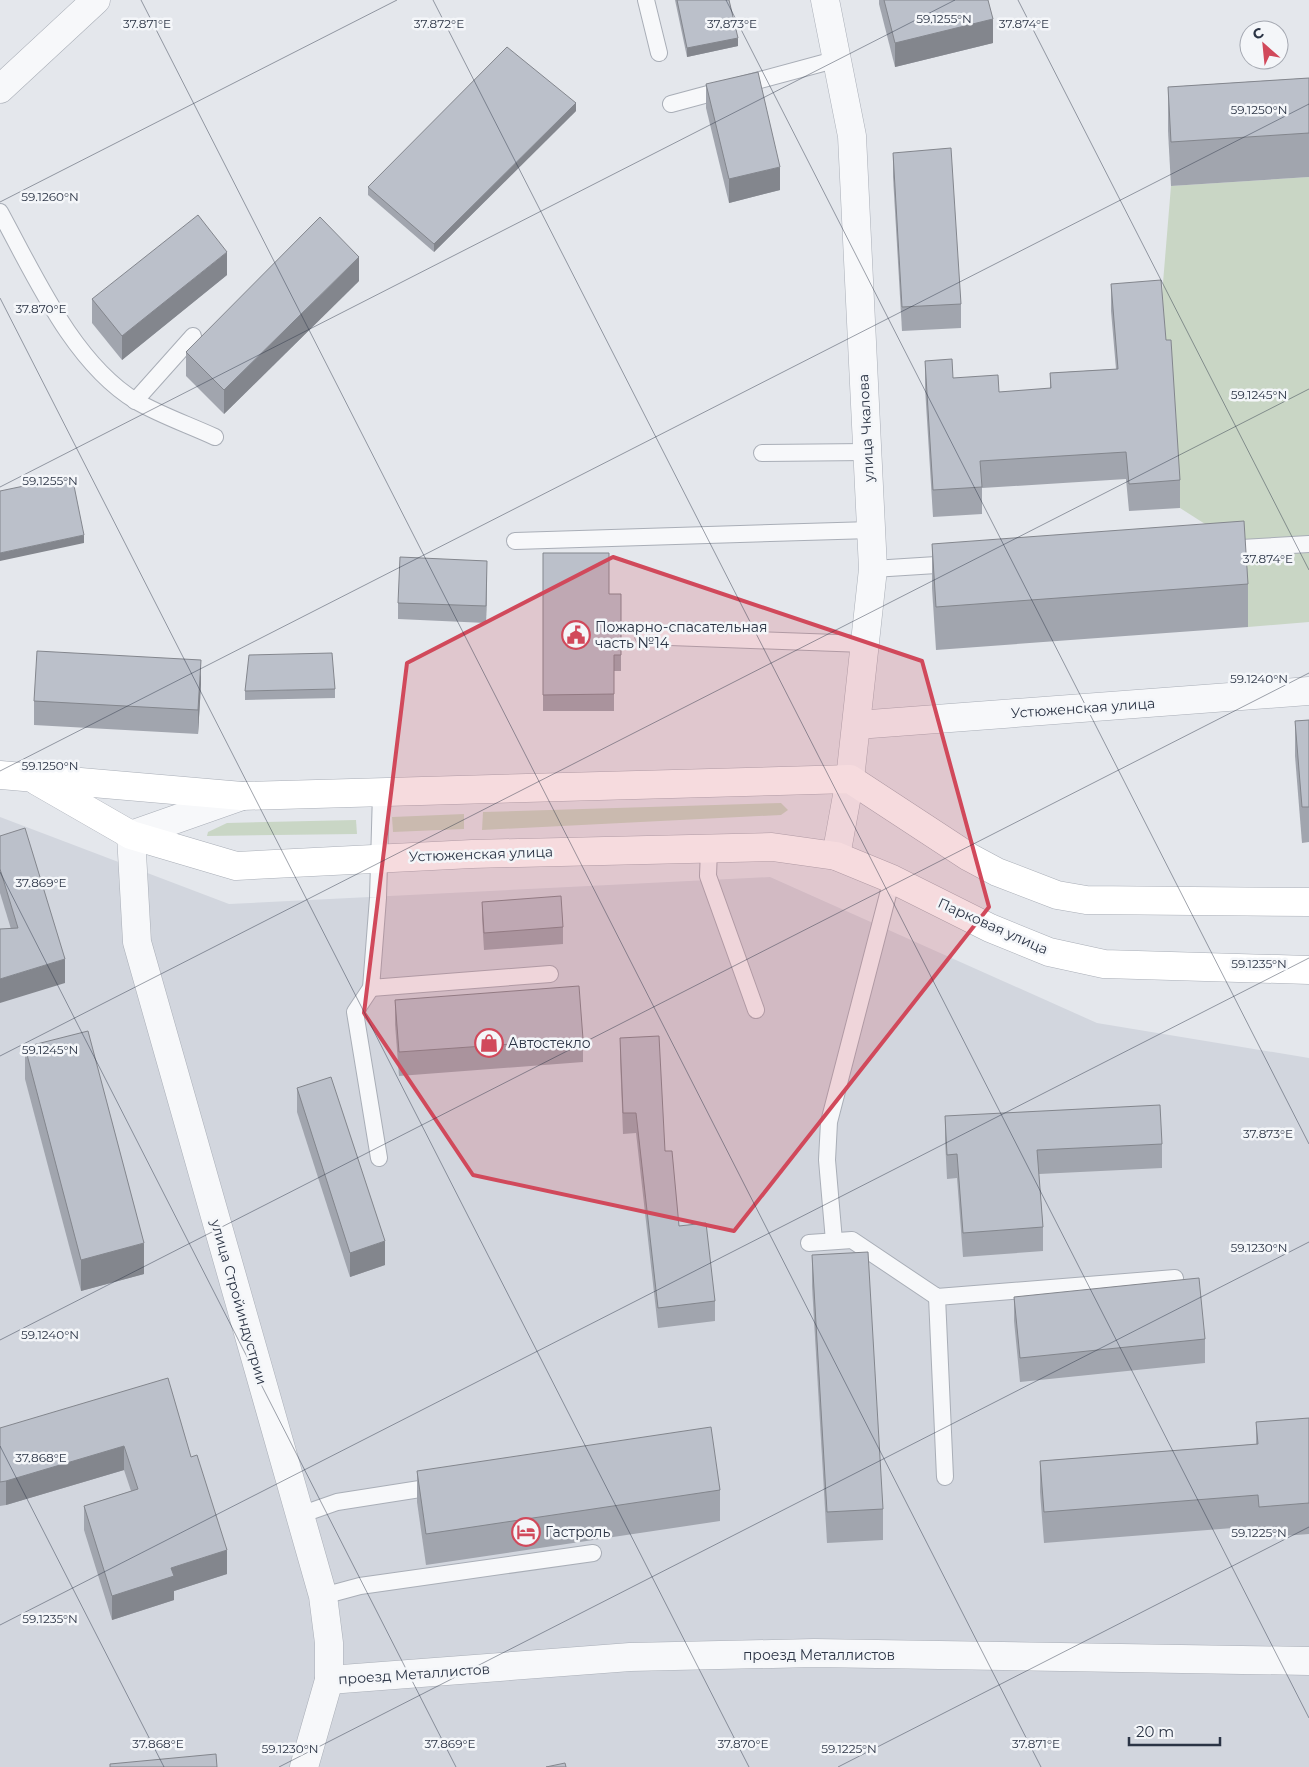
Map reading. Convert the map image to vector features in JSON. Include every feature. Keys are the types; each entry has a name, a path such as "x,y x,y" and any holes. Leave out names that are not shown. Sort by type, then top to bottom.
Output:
{"main road":[{"name":"Устюженская улица","path":"0,774 242,796 758,780 850,779"},
{"name":"Устюженская улица","path":"29,776 131,836 236,866 380,858 772,847 836,856"},
{"path":"850,779 969,857 1020,882 1056,895 1105,901 1309,902"},
{"name":"Парковая улица","path":"836,856 892,879 990,928 1049,952 1104,964 1309,970"}],"street":[{"path":"0,88 96,0"},
{"name":"улица Чкалова","path":"825,0 852,136 872,569 857,725 850,779 836,856"},
{"name":"Устюженская улица","path":"857,725 1309,691"},
{"name":"Устюженская улица","path":"131,836 242,796"},
{"name":"улица Стройиндустрии","path":"131,836 137,942 144,974 323,1596 329,1643 329,1680 304,1767"},
{"name":"проезд Металлистов","path":"329,1680 630,1657 805,1653 1309,1661"}],"lane":[{"path":"646,0 658,53"},
{"path":"671,104 838,59"},
{"path":"0,212 55,314 102,374 136,400 215,437"},
{"path":"136,400 193,336"},
{"path":"762,453 867,452"},
{"path":"515,541 871,530"},
{"path":"1211,549 1309,544"},
{"path":"872,569 966,564"},
{"path":"643,636 864,644"},
{"path":"379,1158 355,1012 371,988 380,858 381,793"},
{"path":"709,849 708,876 756,1010"},
{"path":"834,1242 826,1160 829,1122 892,879"},
{"path":"371,988 550,974"},
{"path":"809,1243 852,1240 937,1297 1175,1278"},
{"path":"937,1297 945,1477"},
{"path":"300,1515 337,1502 452,1484"},
{"path":"323,1596 360,1586 593,1553"}],"highlighted area":[{"path":"613,557 922,661 989,907 734,1231 473,1175 364,1013 407,663"}],"shaded area":[{"path":"0,817 229,904 770,877 1097,1023 1309,1058 1309,1767 0,1767"}],"green space":[{"path":"1309,177 1309,622 1248,627 1244,565 1238,545 1180,508 1161,307 1171,186"},
{"path":"781,803 788,810 781,815 482,830 483,812"},
{"path":"464,814 464,829 393,832 392,817"},
{"path":"356,820 357,834 207,836 208,832 227,823"}],"building":[{"path":"677,0 729,0 738,38 687,48"},
{"path":"884,0 988,0 993,19 895,43"},
{"path":"507,47 576,103 434,244 368,187"},
{"path":"758,72 780,167 729,179 706,84"},
{"path":"1309,78 1309,133 1171,142 1168,87"},
{"path":"951,148 961,304 902,307 893,153"},
{"path":"198,215 227,252 122,336 92,299"},
{"path":"320,217 359,257 224,390 186,352"},
{"path":"1161,280 1166,340 1171,340 1180,480 1129,484 1126,452 980,461 982,487 933,490 925,361 952,359 953,378 998,375 999,392 1051,388 1050,373 1118,369 1111,284"},
{"path":"72,476 84,535 0,553 0,491"},
{"path":"1244,521 1248,584 936,607 932,544"},
{"path":"543,553 609,553 609,594 621,594 621,655 614,655 614,694 543,695"},
{"path":"400,557 487,561 486,606 398,603"},
{"path":"37,651 201,660 198,710 34,701"},
{"path":"332,653 335,689 245,691 249,655"},
{"path":"1309,720 1309,807 1302,807 1295,721"},
{"path":"25,828 65,959 0,979 0,929 18,928 0,869 0,836"},
{"path":"561,896 563,927 484,933 482,902"},
{"path":"579,986 583,1039 399,1052 395,1000"},
{"path":"88,1031 144,1243 81,1260 25,1047"},
{"path":"659,1036 665,1151 672,1151 679,1226 706,1223 715,1301 658,1308 636,1113 623,1113 620,1038"},
{"path":"331,1077 385,1241 350,1253 297,1088"},
{"path":"1160,1105 1162,1144 1037,1150 1043,1227 963,1233 957,1154 947,1155 945,1116"},
{"path":"868,1252 883,1509 827,1512 812,1255"},
{"path":"1199,1278 1205,1339 1020,1358 1014,1297"},
{"path":"168,1378 191,1457 197,1455 227,1550 171,1568 174,1576 112,1596 84,1506 138,1489 124,1446 0,1482 0,1428"},
{"path":"1309,1418 1309,1503 1259,1507 1258,1495 1044,1512 1040,1461 1258,1444 1256,1422"},
{"path":"711,1427 720,1490 426,1534 417,1471"},
{"path":"216,1754 217,1767 110,1767 110,1764"},
{"path":"565,1763 566,1767 546,1767"}],"place":[{"name":"Пожарно-спасательная часть №14","path":"576,635"},
{"name":"Автостекло","path":"489,1043"},
{"name":"Гастроль","path":"526,1532"}]}
